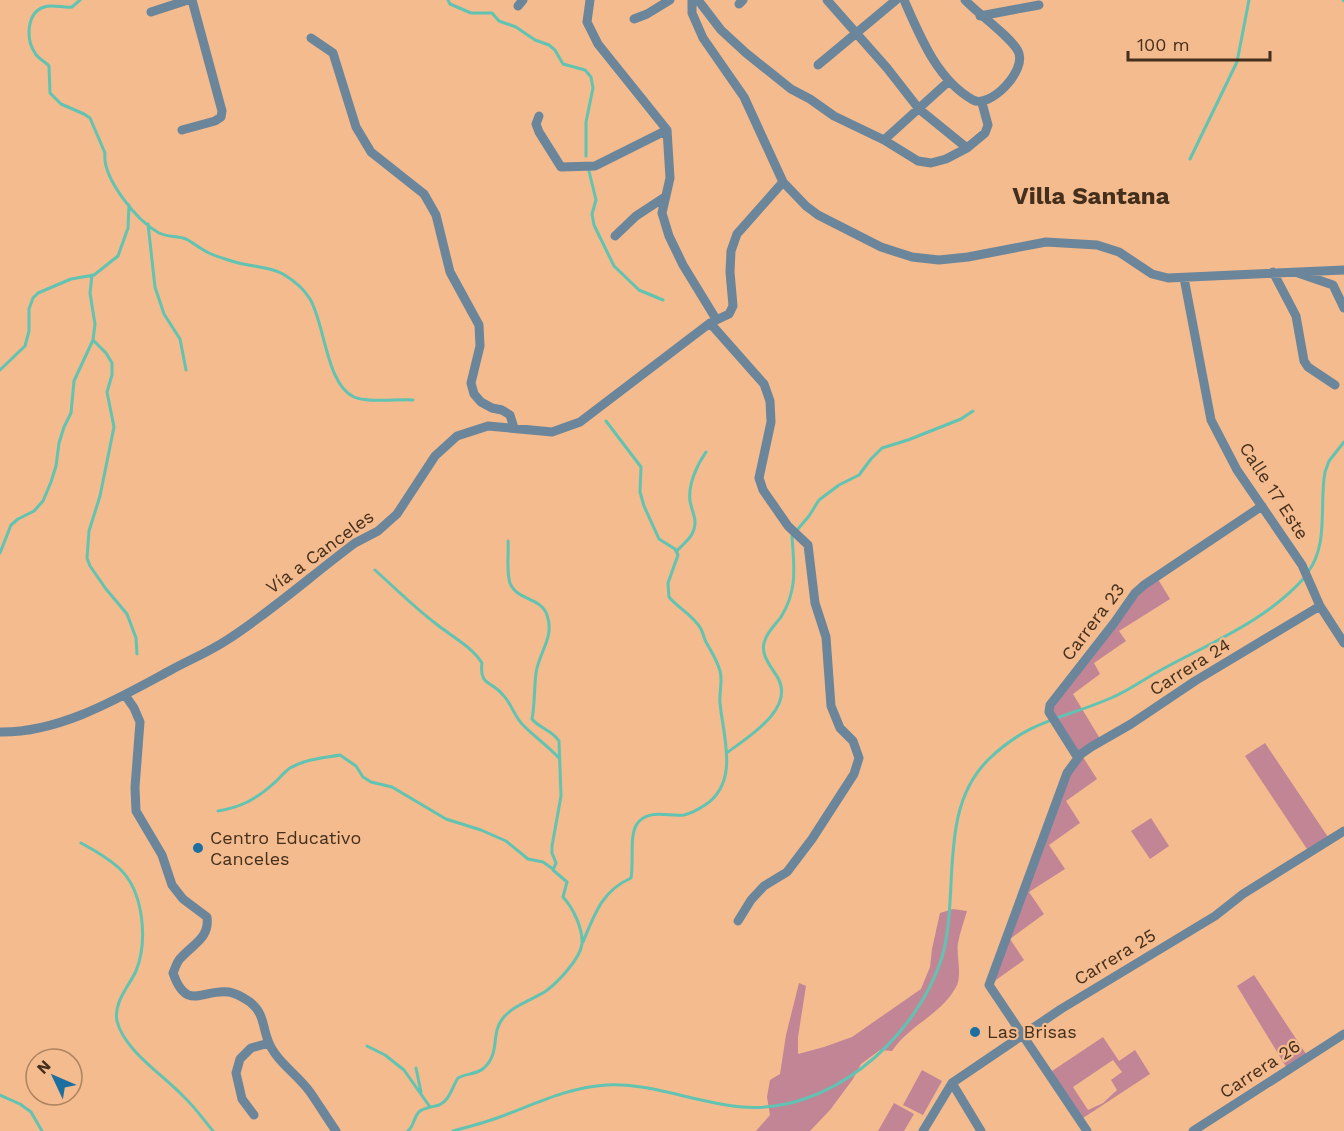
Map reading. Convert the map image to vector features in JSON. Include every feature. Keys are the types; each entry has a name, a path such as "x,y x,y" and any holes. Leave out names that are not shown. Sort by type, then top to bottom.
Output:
{"street":[{"path":"152,12 190,0 222,111 221,117 215,121 182,130"},
{"path":"590,0 587,22 598,44 667,130 670,178 662,213 669,236 713,321 764,384 770,401 771,422 759,478 763,490 788,526 808,545 815,603 826,637 831,706 840,728 853,741 859,758 854,774 813,839 787,872 764,886 751,900 738,921"},
{"path":"634,19 670,0"},
{"path":"692,0 692,13 703,38 744,97 783,182 818,215 881,246 912,257 939,260 1046,243 1097,245 1119,252 1152,274 1184,278 1344,270"},
{"path":"698,0 729,38 791,89 834,116 884,140 918,161 931,164 946,159 967,148 985,133 988,125 982,103"},
{"path":"827,0 887,68 919,109 967,148"},
{"path":"818,65 896,0"},
{"path":"904,0 922,42 949,81 974,101 982,103 1008,83 1021,63 1019,52 965,0"},
{"path":"981,16 1039,5"},
{"path":"311,38 333,53 356,127 371,152 424,194 436,215 450,272 479,325 480,346 471,383 474,394 481,402 502,410 510,416 514,428"},
{"path":"884,140 949,81"},
{"path":"539,116 536,124 538,132 561,167 595,166 667,130"},
{"name":"Vía a Canceles","path":"0,732 14,732 77,716 125,695 226,641 355,543 378,531 397,514 435,456 457,436 488,426 552,432 580,422 713,321 729,314 733,306 731,251 736,234 783,182"},
{"path":"615,236 636,216 665,197"},
{"path":"1293,271 1309,278 1329,282 1338,292 1344,308"},
{"path":"1273,272 1296,316 1304,361 1308,368 1335,385"},
{"name":"Calle 17 Este","path":"1184,278 1211,420 1237,470 1302,565 1320,606 1344,643"},
{"name":"Carrera 23","path":"1078,758 1049,712 1049,708 1135,592 1262,506"},
{"name":"Carrera 24","path":"1078,758 1091,747 1131,724 1195,681 1320,606"},
{"path":"125,695 140,722 135,787 136,811 162,855 172,885 183,900 207,917 208,926 203,938 178,961 173,974 177,985 192,996 202,997 222,991 232,992 260,1011 269,1043 276,1055 310,1092 336,1131"},
{"path":"1078,758 1067,773 989,985 1087,1131"},
{"name":"Carrera 25","path":"923,1131 952,1083 1061,1009 1215,916 1243,894 1344,831"},
{"name":"Carrera 26","path":"1193,1131 1344,1034"},
{"path":"254,1115 242,1099 236,1073 240,1059 250,1048 269,1043"},
{"path":"952,1083 981,1131"}],"shaded area":[{"path":"1156,576 1170,599 1119,631 1126,641 1094,663 1100,674 1073,694 1102,742 1081,754 1097,779 1066,801 1080,823 1049,845 1065,869 1029,892 1044,914 1010,939 1024,960 989,985 1061,795 1078,758 1049,712 1114,623"},
{"path":"1265,743 1330,840 1309,852 1245,756"},
{"path":"1151,818 1169,846 1150,859 1131,831"},
{"path":"953,909 967,911 958,943 958,980 951,995 935,1012 908,1033 892,1051 880,1050 861,1064 830,1110 810,1131 756,1131 770,1115 767,1097 770,1080 780,1074 786,1035 799,983 806,986 798,1037 798,1054 852,1037 921,989 930,967 940,913"},
{"path":"1254,975 1308,1057 1288,1070 1237,986"},
{"path":"1103,1037 1119,1061 1135,1050 1150,1074 1080,1120 1049,1073","holes":["1113,1060 1122,1072 1111,1080 1117,1090 1103,1103 1088,1110 1073,1087"]},
{"path":"922,1070 942,1081 923,1115 903,1105"},
{"path":"894,1103 914,1114 904,1131 878,1131"}],"waterway":[{"path":"80,0 72,7 47,6 38,10 29,27 30,41 36,55 49,66 50,93 61,104 90,118 105,153 109,174 131,209 159,233 186,239 218,257 271,269 287,276 310,299 332,367 337,380 345,390 354,397 366,400 413,400"},
{"path":"448,0 450,4 471,13 492,13 499,21 516,27 535,40 549,45 555,50 563,64 585,70 591,77 593,88 586,122 586,156"},
{"path":"1190,159 1237,62 1249,0"},
{"path":"589,171 596,200 592,214 594,225 614,266 639,290 663,300"},
{"path":"0,370 25,346 29,331 29,309 33,298 38,293 71,279 94,275 118,256 128,228 129,205"},
{"path":"148,224 155,287 164,314 180,339 186,370"},
{"path":"0,553 11,525 34,511 43,501 51,482 59,443 71,413 74,381 93,340 95,324 90,293 92,275"},
{"path":"93,340 112,363 112,375 107,392 114,427 100,496 89,531 87,558 106,589 127,614 136,638 137,654"},
{"path":"728,752 767,721 780,701 782,689 765,655 764,645 790,597 794,578 792,536 819,500 839,485 859,475 882,448 961,419 973,411"},
{"path":"583,942 606,896 631,878 632,842 637,824 647,816 684,815 705,805 716,795 723,784 727,758 720,703 719,667 698,624 669,597 668,583 678,555 675,549 659,539 640,492 641,467 606,421"},
{"path":"1308,572 1319,549 1325,472 1329,461 1344,442"},
{"path":"677,551 694,529 690,488 696,469 706,452"},
{"path":"408,1131 420,1111 439,1105 446,1100 458,1078 484,1068 492,1056 497,1030 503,1018 512,1010 546,991 556,982 573,963 582,944 577,919 563,897 567,882 553,870 556,863 552,846 561,796 559,741 532,719 536,673 548,637 549,623 540,605 513,589 509,578 508,541"},
{"path":"375,570 441,628 472,651 482,663 484,680 499,691 521,722 559,758"},
{"path":"453,1131 492,1120 537,1102 593,1086 641,1087 742,1107 774,1106 805,1099 834,1086 862,1068 887,1046 908,1022 926,994 939,966 946,941 952,858 961,805 972,780 989,759 1018,736 1033,728 1117,695 1237,630 1273,607 1304,578"},
{"path":"218,811 254,799 296,765 314,759 340,755 356,766 363,777 371,782 392,787 446,819 506,841 528,859 543,862 553,869"},
{"path":"81,843 119,868 134,890 139,903 142,945 136,971 117,1008 117,1021 121,1032 145,1062 195,1108 213,1131"},
{"path":"367,1046 385,1055 404,1070 430,1107"},
{"path":"416,1068 421,1092"},
{"path":"0,1095 31,1112 42,1131"}],"place":[{"name":"Centro Educativo Canceles","path":"198,848"},
{"name":"Las Brisas","path":"975,1032"}],"district":[{"name":"Villa Santana","path":"1091,196"}]}
